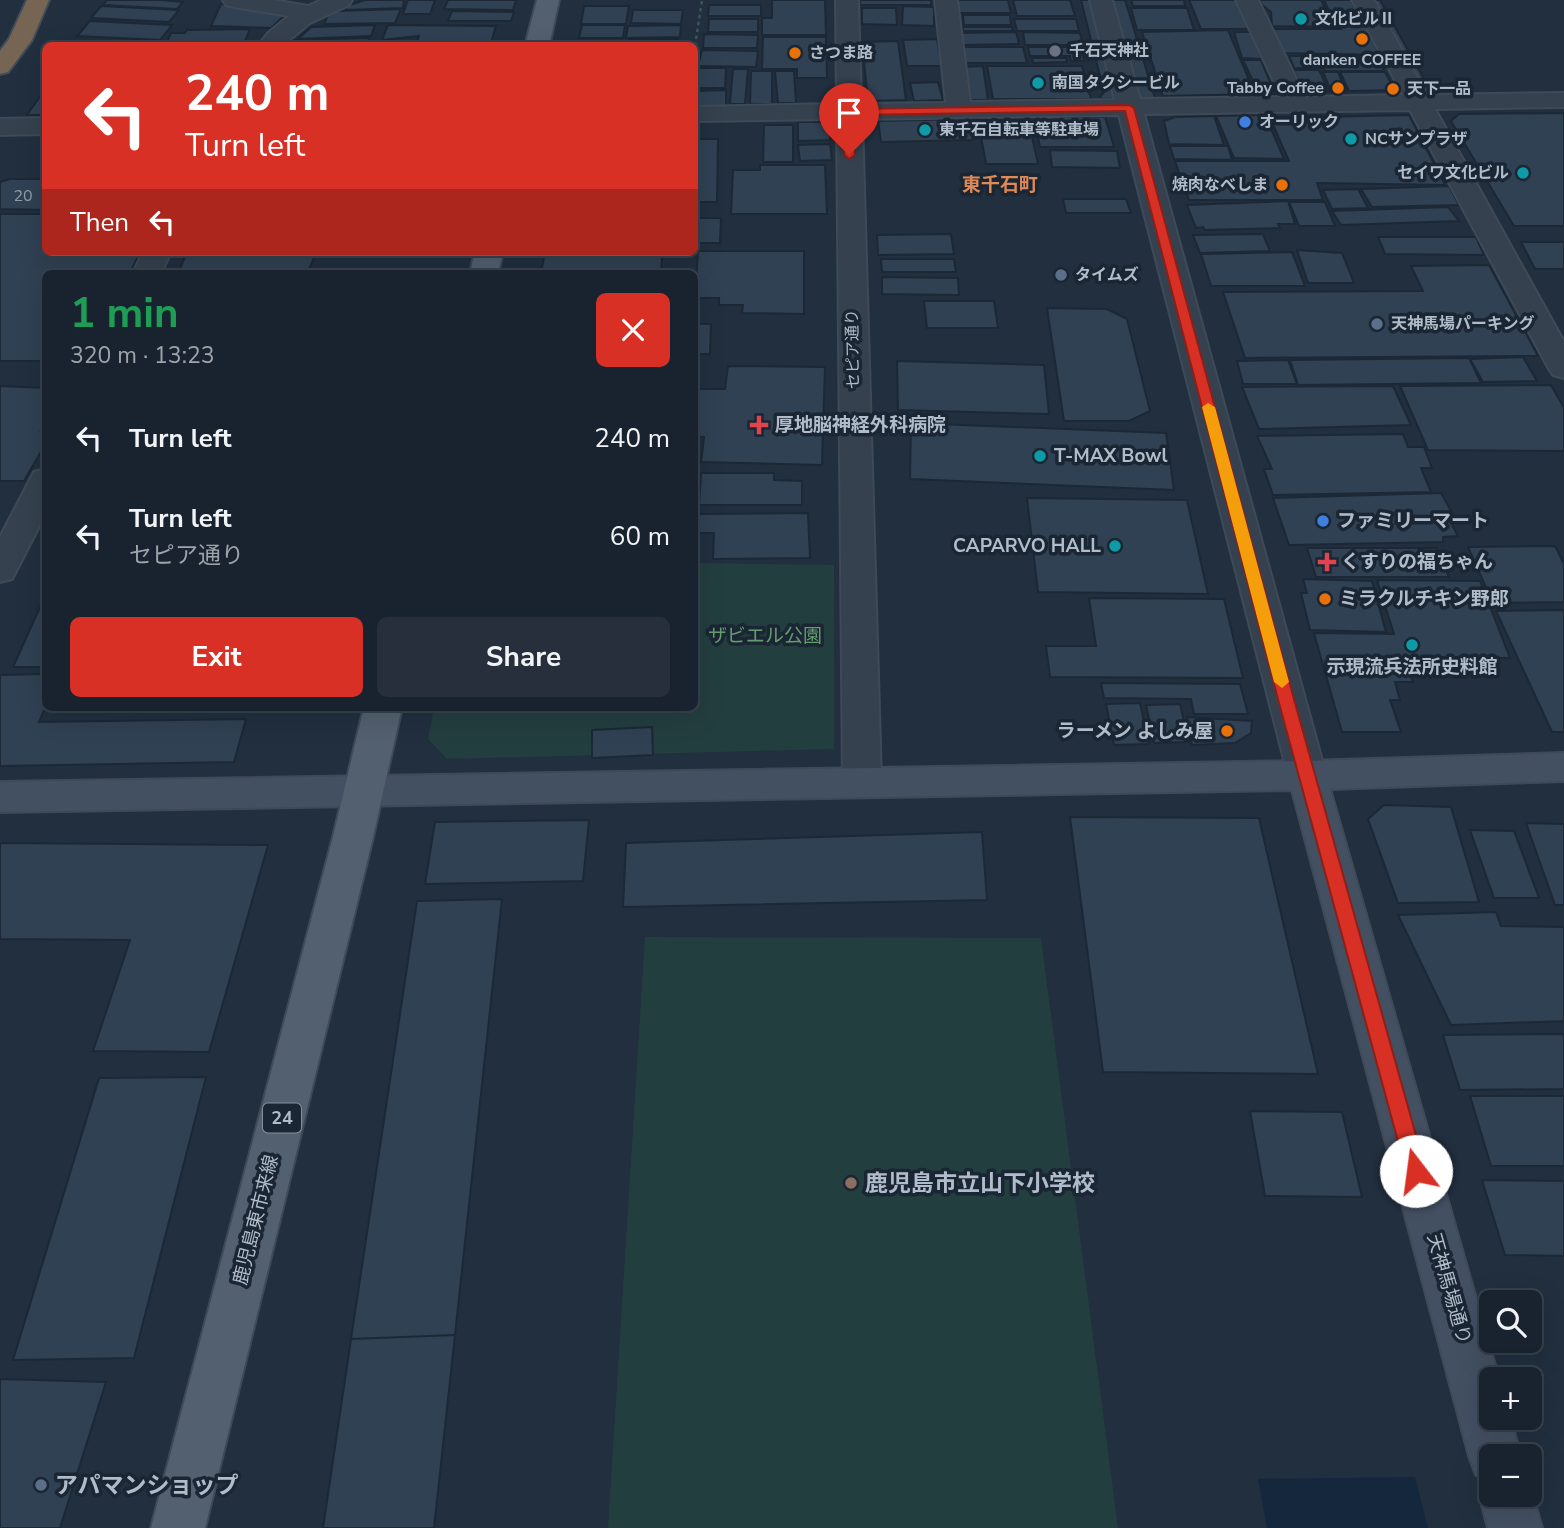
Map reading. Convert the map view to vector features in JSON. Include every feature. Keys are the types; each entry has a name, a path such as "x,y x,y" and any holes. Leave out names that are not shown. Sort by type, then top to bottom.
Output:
{"highway":[{"path":"0,67 20,40 38,0"}],"main road":[{"path":"538,42 548,0"},
{"name":"鹿児島東市来線","path":"178,1528 382,711"}],"street":[{"path":"234,0 309,13"},
{"path":"273,42 309,13 341,0"},
{"name":"セピア通り","path":"847,0 862,781"},
{"path":"946,0 959,110"},
{"name":"天神馬場通り","path":"1101,0 1307,775 1492,1444"},
{"path":"1247,0 1297,106"},
{"path":"1363,0 1564,369"},
{"path":"698,114 1564,100"},
{"path":"0,127 42,126"},
{"path":"0,571 42,486"},
{"path":"0,797 1307,775 1564,767"},
{"path":"1509,1507 1515,1528"}],"path":[{"path":"696,42 702,0"}],"green space":[{"name":"ザビエル公園","path":"698,563 834,565 834,749 447,759 428,739 433,711 698,711"},
{"path":"645,937 1041,938 1118,1528 608,1528"}],"water":[{"path":"1415,1477 1428,1528 1267,1528 1258,1479"}],"building":[{"path":"107,0 183,2 177,9 103,5"},
{"path":"365,0 404,0 403,8 346,10 346,6"},
{"path":"408,0 435,0 430,14 403,14"},
{"path":"448,0 516,0 513,10 444,9"},
{"path":"772,0 825,0 826,35 762,35 762,18 772,18"},
{"path":"860,0 931,0 931,5 860,5"},
{"path":"957,0 1008,0 1011,13 959,13"},
{"path":"1013,0 1070,0 1075,16 1017,16"},
{"path":"1081,0 1125,0 1155,98 1099,99 1104,92"},
{"path":"1131,0 1184,0 1185,6 1133,6"},
{"path":"1189,0 1238,0 1250,29 1201,29"},
{"name":"文化ビルⅡ","path":"1260,0 1321,0 1334,27 1272,26 1271,12"},
{"path":"1324,0 1351,0 1362,21 1334,21"},
{"path":"1357,0 1380,0 1429,88 1440,93 1400,94 1403,88"},
{"path":"221,4 285,15 271,28 211,26"},
{"path":"709,5 761,5 761,16 708,16"},
{"path":"101,6 179,10 169,22 91,18"},
{"path":"584,6 629,6 626,24 581,24"},
{"path":"903,6 934,7 934,26 902,25"},
{"path":"862,8 896,8 897,25 862,24"},
{"path":"1131,8 1187,8 1194,30 1137,30"},
{"path":"401,9 395,23 324,24 328,15 336,11"},
{"path":"633,10 683,10 681,24 631,23"},
{"path":"452,11 514,12 511,21 448,21"},
{"path":"963,15 1010,15 1011,25 964,25"},
{"path":"709,19 758,19 758,32 708,32"},
{"path":"1014,19 1076,19 1079,31 1017,31"},
{"path":"90,21 172,25 160,40 77,36"},
{"path":"1337,22 1364,22 1380,55 1282,53 1273,29 1341,29"},
{"path":"375,25 371,36 298,39 311,27"},
{"path":"388,25 496,26 491,42 417,42 419,36 382,40"},
{"path":"582,25 625,25 623,38 579,38"},
{"path":"681,25 680,37 626,38 628,26"},
{"path":"963,27 1012,27 1013,31 963,31"},
{"path":"250,29 245,42 167,42 171,33 185,33 187,30"},
{"path":"1228,30 1255,94 1163,96 1142,32"},
{"path":"1016,32 1019,44 963,45 961,33"},
{"path":"1023,32 1080,33 1083,45 1025,45"},
{"path":"1234,32 1251,32 1262,59 1242,58"},
{"path":"704,34 758,35 757,48 703,48"},
{"name":"さつま路","path":"763,37 826,37 827,78 797,78 797,69 762,69"},
{"path":"369,38 368,42 289,42"},
{"path":"678,39 678,42 629,42"},
{"path":"937,39 942,66 907,66 903,40"},
{"path":"581,41 627,41 627,42"},
{"path":"898,41 906,100 868,101 862,42"},
{"path":"961,47 1023,47 1027,63 964,63"},
{"name":"千石天神社","path":"1028,47 1081,47 1084,61 1071,61 1070,56 1030,56"},
{"path":"702,50 758,51 756,67 698,66"},
{"path":"1289,56 1311,56 1316,69 1294,68"},
{"path":"1318,57 1377,57 1384,71 1325,71"},
{"path":"1032,58 1066,58 1067,62 1033,63"},
{"path":"1243,60 1261,60 1275,94 1259,94"},
{"path":"983,66 988,100 965,100 961,67"},
{"name":"南国タクシービル","path":"987,66 1082,66 1091,99 993,99"},
{"path":"698,68 726,68 725,88 698,88"},
{"path":"733,69 748,69 745,104 730,104"},
{"path":"1293,70 1319,70 1329,91 1304,92"},
{"path":"751,71 772,71 772,104 750,104"},
{"path":"775,71 794,71 796,103 778,103"},
{"path":"1323,72 1338,72 1346,91 1331,91"},
{"path":"1340,72 1385,72 1395,90 1349,91"},
{"path":"938,82 943,100 914,101 910,83"},
{"path":"726,90 726,106 698,106 698,91"},
{"path":"42,94 42,115 27,115"},
{"name":"セイワ文化ビル","path":"1564,113 1564,226 1514,226 1451,121 1459,114"},
{"path":"1265,115 1284,159 1234,158 1216,116"},
{"name":"NCサンプラザ","path":"1409,115 1445,185 1317,183 1323,200 1189,200 1175,161 1289,161 1270,118"},
{"path":"1214,116 1224,145 1169,144 1164,121 1175,117"},
{"path":"1034,117 1105,117 1114,147 1040,147"},
{"name":"東千石自転車等駐車場","path":"968,119 973,140 881,142 878,121"},
{"path":"1028,119 1038,164 986,164 978,120"},
{"path":"798,122 826,122 830,127 830,140 798,141"},
{"path":"764,125 793,125 793,162 763,162"},
{"path":"698,139 718,139 717,202 698,202"},
{"path":"830,144 832,160 800,161 798,145"},
{"path":"1170,146 1228,146 1232,160 1174,159"},
{"path":"1050,150 1117,151 1120,168 1052,167"},
{"path":"760,165 825,165 827,214 731,214 733,170 760,170"},
{"path":"10,179 42,179 42,210 0,209 0,182"},
{"path":"1449,186 1459,205 1372,207 1361,189"},
{"path":"1358,189 1368,208 1332,209 1323,190"},
{"path":"1063,199 1126,199 1131,213 1066,213"},
{"path":"1288,201 1295,224 1278,224 1280,228 1196,228 1187,205"},
{"path":"1289,202 1325,202 1335,226 1299,226"},
{"path":"1448,207 1459,221 1341,225 1332,211"},
{"path":"0,214 42,214 42,256 138,256 131,270 42,270 42,361 0,361"},
{"path":"698,218 721,218 720,243 698,243"},
{"path":"951,234 954,254 878,255 877,235"},
{"path":"1263,234 1270,251 1200,253 1193,235"},
{"path":"1378,237 1476,237 1484,255 1385,254"},
{"path":"1521,242 1564,242 1564,269 1535,269"},
{"path":"1297,250 1342,253 1354,283 1308,283"},
{"path":"698,251 804,251 804,314 742,313 743,305 719,305 719,298 698,298"},
{"path":"1292,252 1305,286 1211,286 1201,254"},
{"path":"185,256 314,256 309,270 179,270"},
{"path":"544,256 662,257 661,270 542,270"},
{"path":"881,259 954,259 956,272 882,272"},
{"name":"天神馬場パーキング","path":"1489,265 1538,356 1245,358 1223,292 1423,291 1411,266"},
{"path":"882,277 958,278 959,295 882,294"},
{"path":"924,301 994,301 998,328 927,328"},
{"path":"1047,308 1107,309 1127,319 1150,411 1129,421 1064,421"},
{"path":"698,324 711,324 710,354 698,354"},
{"path":"1523,357 1537,381 1483,382 1470,359"},
{"path":"1469,358 1481,383 1298,385 1290,360"},
{"path":"1288,360 1297,384 1243,384 1237,361"},
{"path":"897,361 1044,365 1049,414 898,410"},
{"name":"厚地脳神経外科病院","path":"728,366 825,367 822,465 701,462 704,437 698,437 699,389 725,389"},
{"path":"1551,385 1564,408 1564,451 1428,450 1400,386"},
{"path":"0,386 42,388 42,450 24,481 0,481"},
{"path":"1393,386 1411,425 1259,429 1242,387"},
{"name":"T-MAX Bowl","path":"911,423 1166,433 1174,490 910,479"},
{"path":"1403,434 1408,447 1424,447 1432,468 1421,468 1431,492 1273,495 1264,469 1272,469 1257,436"},
{"path":"701,473 774,473 774,480 802,481 802,505 699,505"},
{"path":"1441,493 1456,520 1450,521 1458,536 1443,537 1443,542 1289,545 1273,498"},
{"name":"CAPARVO HALL","path":"1027,498 1187,500 1208,594 1038,592"},
{"path":"808,513 810,558 713,559 714,533 698,533 698,514"},
{"path":"1555,546 1564,564 1564,602 1493,603 1468,547"},
{"path":"1307,548 1437,548 1449,577 1316,577"},
{"path":"1303,579 1372,581 1386,632 1310,630 1301,593 1307,593"},
{"name":"示現流兵法所史料館","path":"1377,580 1480,581 1510,658 1427,657 1432,671 1409,671 1413,682 1395,682 1400,700 1390,700 1401,732 1342,732 1314,633 1394,634"},
{"path":"1089,598 1224,599 1243,678 1050,677 1046,646 1096,646"},
{"path":"42,603 42,667 13,667"},
{"path":"1564,610 1564,732 1552,732 1496,611"},
{"path":"42,674 44,711 39,722 246,719 234,762 0,766 0,675"},
{"path":"1101,683 1240,684 1248,714 1194,714 1191,699 1104,698"},
{"path":"1140,703 1149,744 1114,745 1106,704"},
{"path":"1180,704 1189,742 1154,743 1146,705"},
{"path":"1187,717 1252,721 1251,733 1235,743 1192,745"},
{"path":"652,727 653,755 592,758 592,730"},
{"path":"1384,805 1451,807 1479,902 1398,903 1368,819"},
{"path":"1070,817 1259,818 1318,1074 1103,1072"},
{"path":"589,820 583,881 425,884 435,822"},
{"path":"1526,823 1564,824 1564,905 1555,905"},
{"path":"1470,830 1514,831 1539,898 1494,898"},
{"path":"982,832 987,900 623,907 626,843"},
{"path":"0,843 268,845 209,1052 93,1051 130,940 0,939"},
{"path":"502,899 455,1335 351,1339 417,901"},
{"path":"1496,912 1501,926 1564,927 1564,1021 1451,1025 1398,915"},
{"path":"1564,1034 1564,1089 1460,1090 1443,1035"},
{"path":"206,1077 134,1358 13,1360 99,1078"},
{"path":"1470,1096 1564,1096 1564,1166 1491,1166"},
{"path":"1250,1111 1342,1112 1362,1197 1265,1196"},
{"path":"1482,1180 1564,1181 1564,1256 1505,1255"},
{"path":"455,1335 434,1528 323,1528 351,1339"},
{"path":"0,1379 106,1382 60,1528 0,1528"}],"slow traffic":[{"path":"1208,407 1282,682"}],"place":[{"name":"文化ビルⅡ","path":"1301,19"},
{"name":"danken COFFEE","path":"1362,39"},
{"name":"千石天神社","path":"1055,51"},
{"name":"さつま路","path":"795,53"},
{"name":"南国タクシービル","path":"1038,83"},
{"name":"Tabby Coffee","path":"1338,88"},
{"name":"天下一品","path":"1393,89"},
{"name":"オーリック","path":"1245,122"},
{"name":"東千石自転車等駐車場","path":"925,130"},
{"name":"NCサンプラザ","path":"1351,139"},
{"name":"セイワ文化ビル","path":"1523,173"},
{"name":"焼肉なべしま","path":"1282,185"},
{"name":"タイムズ","path":"1061,275"},
{"name":"天神馬場パーキング","path":"1377,324"},
{"name":"厚地脳神経外科病院","path":"759,425"},
{"name":"T-MAX Bowl","path":"1040,456"},
{"name":"ファミリーマート","path":"1323,521"},
{"name":"CAPARVO HALL","path":"1115,546"},
{"name":"くすりの福ちゃん","path":"1327,562"},
{"name":"ミラクルチキン野郎","path":"1325,599"},
{"name":"示現流兵法所史料館","path":"1412,645"},
{"name":"ラーメン よしみ屋","path":"1227,731"},
{"name":"鹿児島市立山下小学校","path":"851,1183"},
{"name":"アパマンショップ","path":"41,1485"}],"district":[{"name":"東千石町","path":"1000,185"}],"route":[{"path":"849,155 849,112 1129,108 1287,703 1416,1171"}]}
